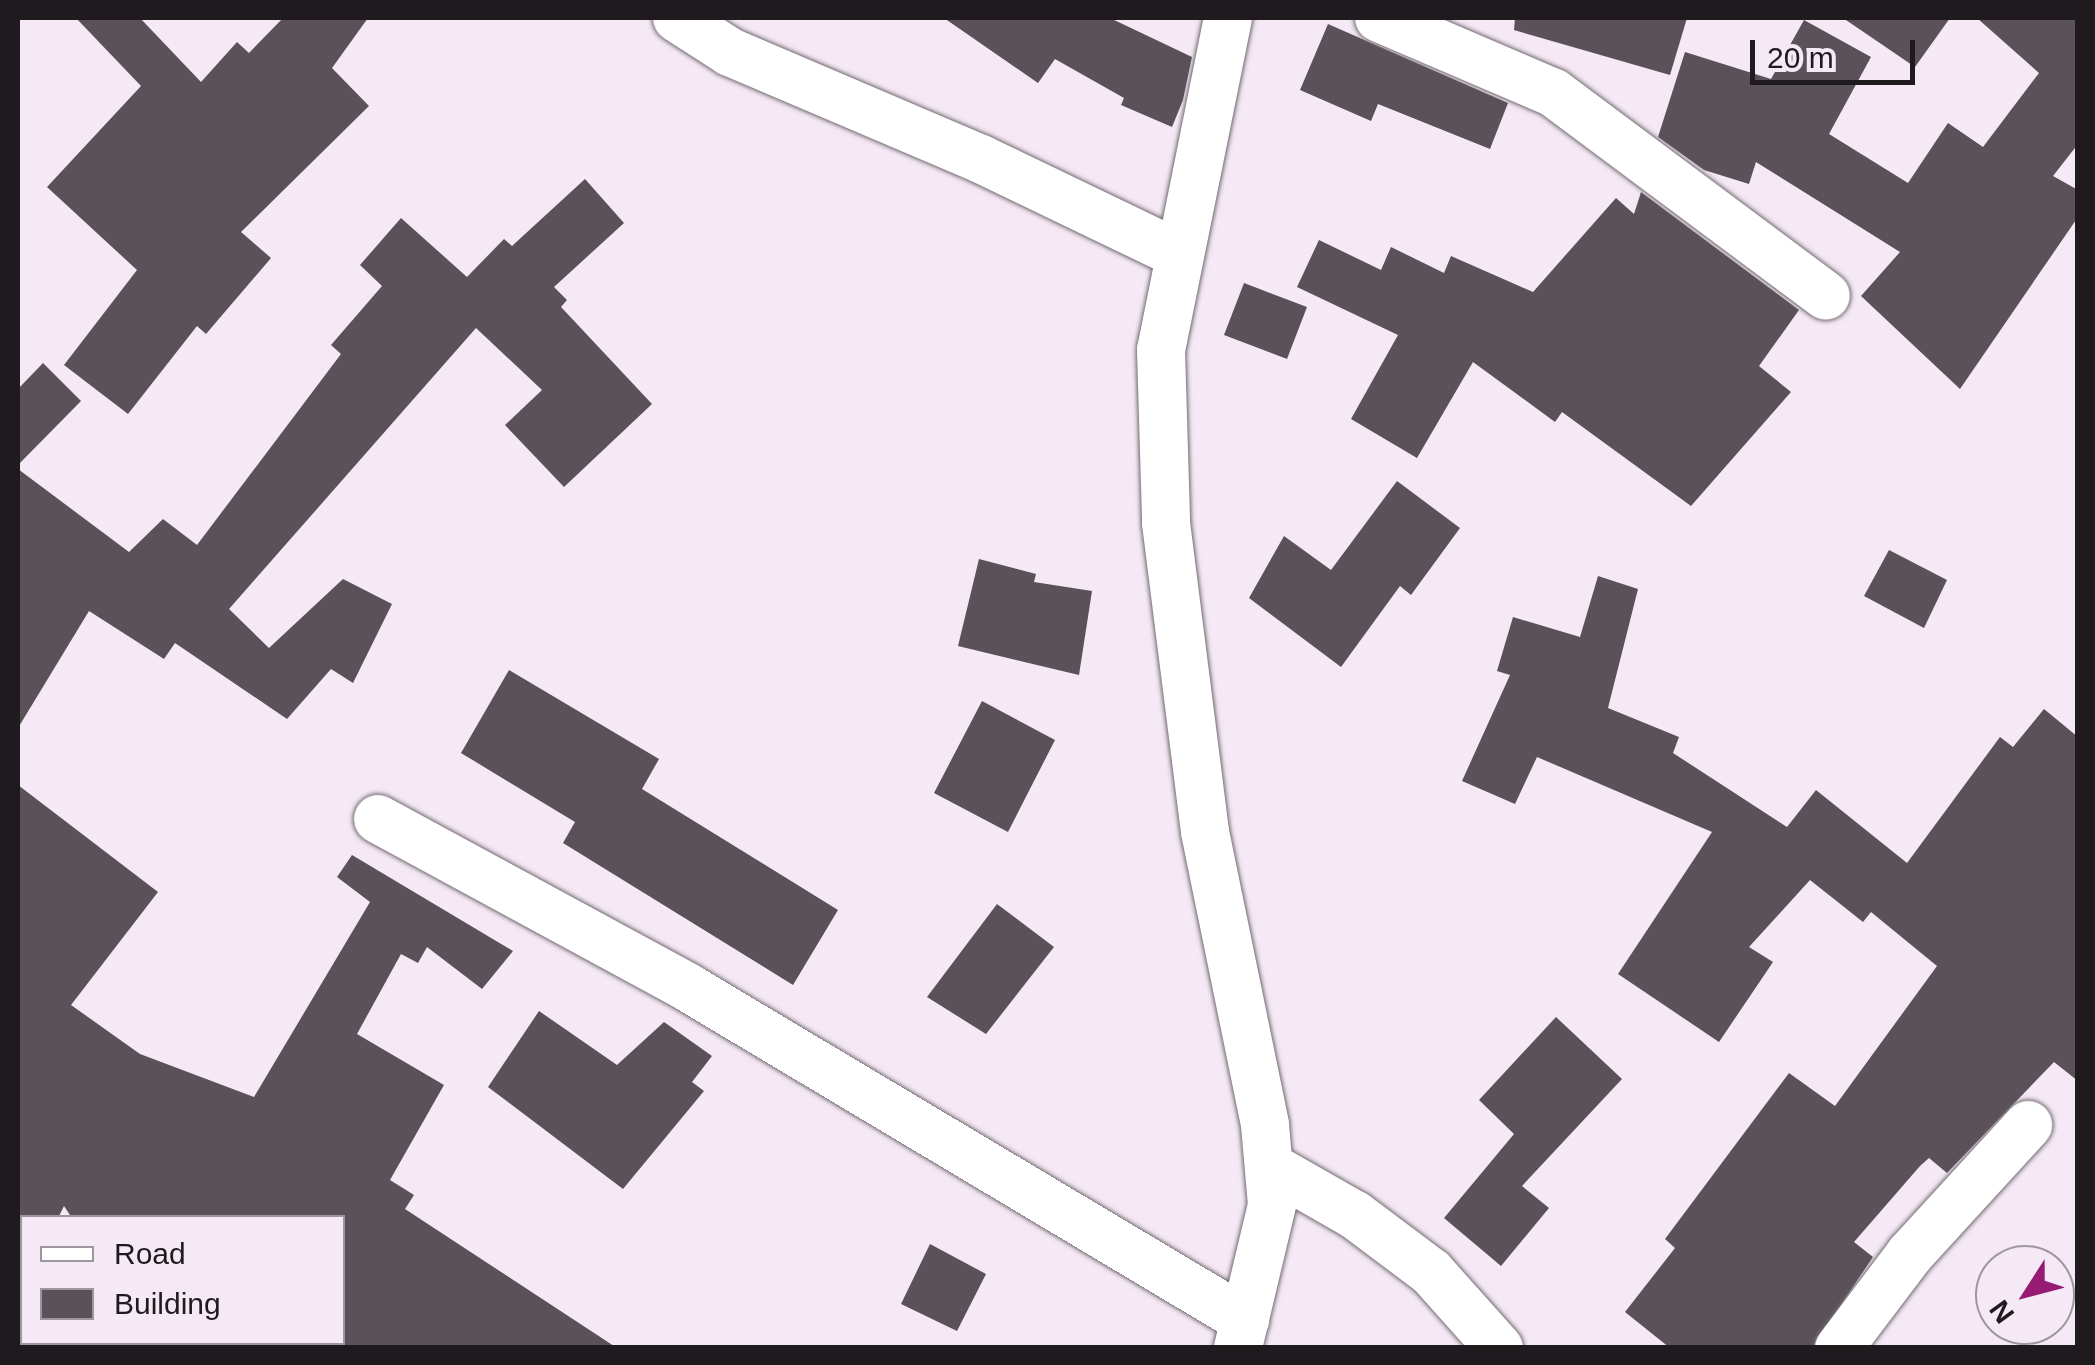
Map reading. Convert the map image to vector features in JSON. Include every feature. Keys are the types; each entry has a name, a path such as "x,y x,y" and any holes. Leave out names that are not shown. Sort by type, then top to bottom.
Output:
{"street":[{"path":"677,18 730,52 981,159 1178,254"},
{"path":"378,819 687,987 1242,1334 1272,1205 1206,832 1166,523 1161,350 1228,18"},
{"path":"1379,18 1554,93 1826,296"},
{"path":"1838,1348 1910,1254 2028,1125"},
{"path":"1268,1166 1355,1215 1431,1272 1500,1348"}],"building":[{"path":"76,18 140,18 201,82 237,42 249,53 283,18 368,18 332,68 369,106 241,232 271,258 206,334 197,326 128,414 64,365 137,270 47,187 141,86"},
{"path":"944,18 1110,18 1192,57 1183,100 1172,127 1121,105 1124,98 1055,59 1038,83"},
{"path":"1515,18 1687,18 1670,75 1514,30"},
{"path":"1843,18 1950,18 1915,67"},
{"path":"1977,18 2078,18 2078,144 2053,176 2078,190 2078,217 1960,389 1861,296 1900,252 1756,162 1749,184 1704,170 1658,137 1685,52 1771,79 1804,20 1871,57 1829,134 1908,183 1948,123 1983,147 2039,73"},
{"path":"1328,24 1508,103 1490,149 1378,104 1371,121 1300,90"},
{"path":"585,179 624,223 554,287 567,300 561,307 652,404 564,487 505,425 542,390 476,328 229,609 269,648 343,579 392,604 353,683 331,669 287,719 175,643 164,659 89,611 18,728 18,469 129,552 163,519 197,545 341,354 331,345 382,286 360,265 401,218 467,277 504,239 512,246"},
{"path":"1641,192 1799,310 1759,366 1791,392 1691,506 1562,412 1555,422 1473,362 1417,458 1351,419 1398,335 1297,287 1319,240 1381,270 1391,247 1444,273 1451,256 1533,292 1616,198 1634,214"},
{"path":"1244,283 1307,307 1287,359 1224,335"},
{"path":"43,363 81,401 18,465 18,389"},
{"path":"1397,481 1460,528 1411,595 1400,586 1341,667 1249,598 1284,536 1331,570"},
{"path":"1889,550 1947,580 1924,628 1864,596"},
{"path":"979,559 1036,574 1034,582 1092,591 1079,675 958,646"},
{"path":"1598,576 1638,589 1608,708 1679,737 1673,753 1787,827 1816,790 1907,863 2000,737 2013,747 2044,709 2078,737 2078,1081 2054,1062 1947,1173 1929,1158 1920,1166 1854,1242 1873,1257 1812,1348 1670,1348 1625,1312 1675,1248 1665,1239 1789,1073 1835,1106 1937,966 1871,912 1863,922 1810,880 1749,947 1773,962 1719,1042 1618,974 1712,832 1537,757 1515,804 1462,781 1510,675 1497,671 1513,617 1580,637"},
{"path":"509,670 659,759 642,789 838,910 793,985 563,843 575,822 461,753"},
{"path":"982,701 1055,740 1008,832 934,793"},
{"path":"18,785 158,892 71,1005 140,1054 254,1097 370,902 337,877 352,855 513,951 482,989 427,947 418,963 401,954 357,1034 444,1085 390,1180 414,1195 405,1209 617,1348 342,1348 345,1215 70,1215 64,1206 60,1215 20,1215 18,1229"},
{"path":"997,904 1054,947 986,1034 927,997"},
{"path":"539,1011 617,1065 664,1022 712,1056 692,1082 704,1091 623,1189 488,1087"},
{"path":"1556,1017 1622,1079 1522,1186 1549,1208 1501,1266 1444,1218 1514,1134 1479,1100"},
{"path":"930,1244 986,1274 957,1331 901,1304"}]}
